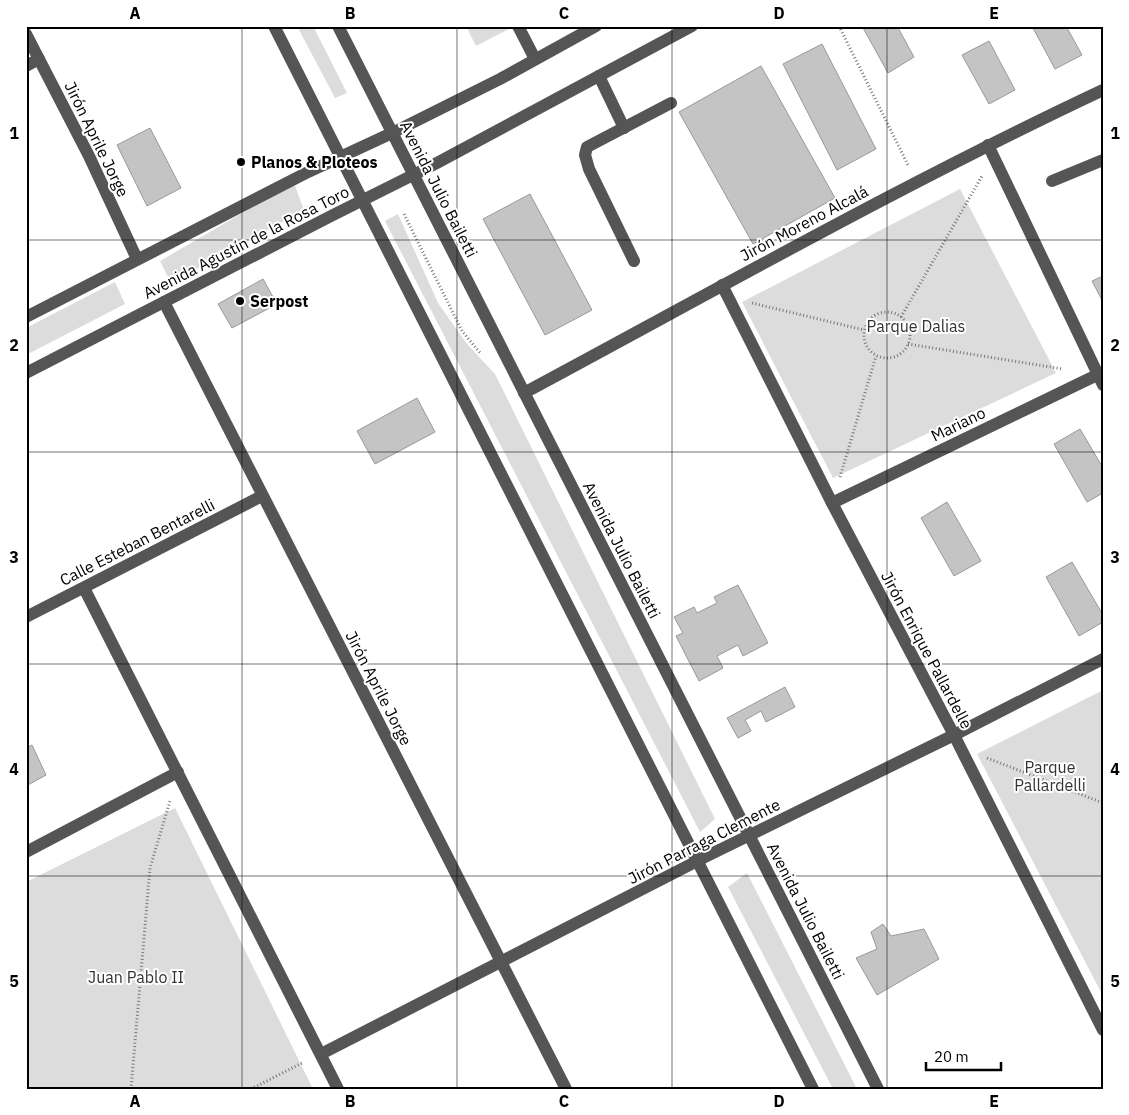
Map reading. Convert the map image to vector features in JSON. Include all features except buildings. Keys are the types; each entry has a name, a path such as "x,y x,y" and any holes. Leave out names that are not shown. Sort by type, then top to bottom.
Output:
{"street":[{"path":"274,26 813,1089"},
{"name":"Avenida Julio Bailetti","path":"338,26 878,1089"},
{"path":"518,26 535,59"},
{"name":"Avenida Agustín de la Rosa Toro","path":"26,316 308,172 392,133 596,26"},
{"name":"Avenida Agustín de la Rosa Toro","path":"26,373 413,175 692,26"},
{"name":"Jirón Aprile Jorge","path":"26,34 89,156 137,259"},
{"path":"26,66 39,59"},
{"path":"599,76 624,128"},
{"name":"Jirón Moreno Alcalá","path":"524,393 916,182 990,151 1103,90"},
{"path":"634,261 589,169 585,155 588,147 671,103"},
{"path":"990,151 1100,380"},
{"path":"1052,181 1103,160"},
{"name":"Jirón Enrique Pallardelle","path":"722,285 832,504 956,741 1103,1030"},
{"name":"Jirón Aprile Jorge","path":"164,302 566,1089"},
{"name":"Mariano","path":"832,504 1100,380"},
{"name":"Calle Esteban Bentarelli","path":"26,617 262,496"},
{"path":"84,588 338,1089"},
{"name":"Jirón Parraga Clemente","path":"321,1054 749,835 956,741 1103,659"},
{"path":"26,852 178,772"}],"path":[{"path":"839,26 916,182"},
{"path":"901,317 990,151"},
{"path":"728,298 864,330"},
{"path":"887,312 901,317 906,323 909,330 908,344 898,355 883,358 876,356 866,345 863,338 864,330 867,322 879,313 887,312"},
{"path":"908,344 1100,380"},
{"path":"832,504 876,356"},
{"path":"956,741 1103,803"},
{"path":"131,1089 150,868 178,772"},
{"path":"251,1089 321,1054"}],"green space":[{"path":"297,26 313,26 347,93 335,98"},
{"path":"466,26 515,26 476,46"},
{"path":"294,183 304,210 171,283 160,261"},
{"name":"Parque Dalias","path":"960,189 1056,373 833,478 742,302"},
{"path":"398,214 438,303 467,344 495,374 715,819 700,832 385,221"},
{"path":"115,282 125,304 26,355 26,328"},
{"name":"Parque Pallardelli","path":"1103,690 1103,996 977,754"},
{"name":"Juan Pablo II","path":"175,808 313,1089 26,1089 26,882"},
{"path":"747,873 857,1089 833,1089 728,887"}],"place":[{"name":"Planos & Ploteos","path":"241,162"},
{"name":"Serpost","path":"240,301"}]}
